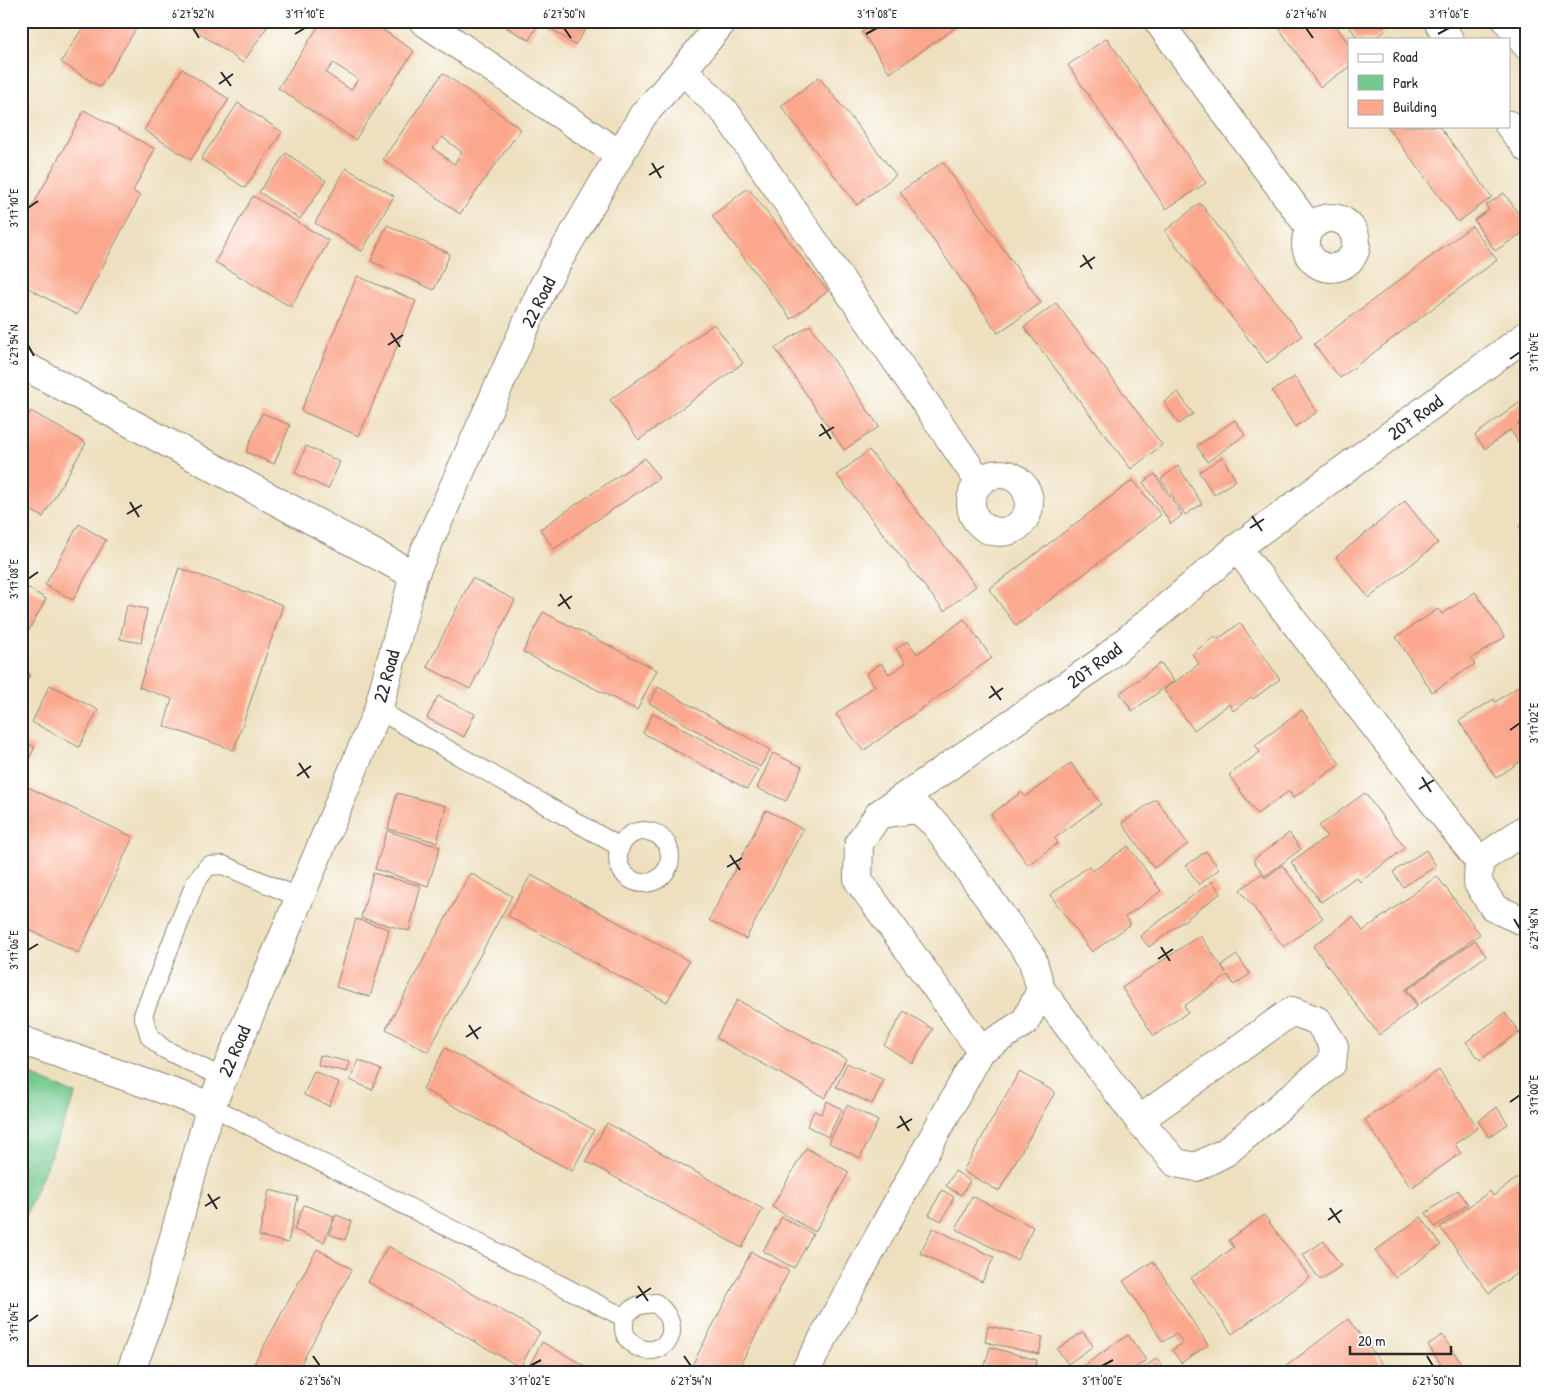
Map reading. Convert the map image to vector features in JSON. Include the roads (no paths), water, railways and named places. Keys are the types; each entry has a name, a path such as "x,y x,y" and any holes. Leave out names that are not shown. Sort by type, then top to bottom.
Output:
{"street":[{"path":"423,21 620,155"},
{"name":"22 Road","path":"130,1373 153,1311 211,1106 378,710 414,574 544,285 643,115 724,21"},
{"path":"1158,21 1310,228"},
{"path":"1438,21 1449,38"},
{"path":"1507,21 1527,46"},
{"path":"683,70 726,113 979,481"},
{"path":"1510,126 1527,148"},
{"name":"207 Road","path":"981,1050 858,880 859,844 879,814 1101,662 1237,548 1527,335"},
{"path":"21,364 414,574"},
{"path":"1237,548 1479,862 1478,883 1494,908 1521,920 1527,918"},
{"path":"879,814 918,809 936,824 1032,958 1041,990 1139,1120 1176,1163 1196,1167 1226,1152 1332,1063 1334,1046 1318,1021 1292,1011 1139,1120"},
{"path":"1479,862 1527,828"},
{"path":"804,1373 981,1050 1026,1022 1041,990"},
{"path":"21,1040 211,1106"}],"lane":[{"path":"378,710 620,847"},
{"path":"223,1078 164,1049 150,1038 143,1015 195,883 208,866 223,866 300,898"},
{"path":"211,1106 625,1318"}]}
